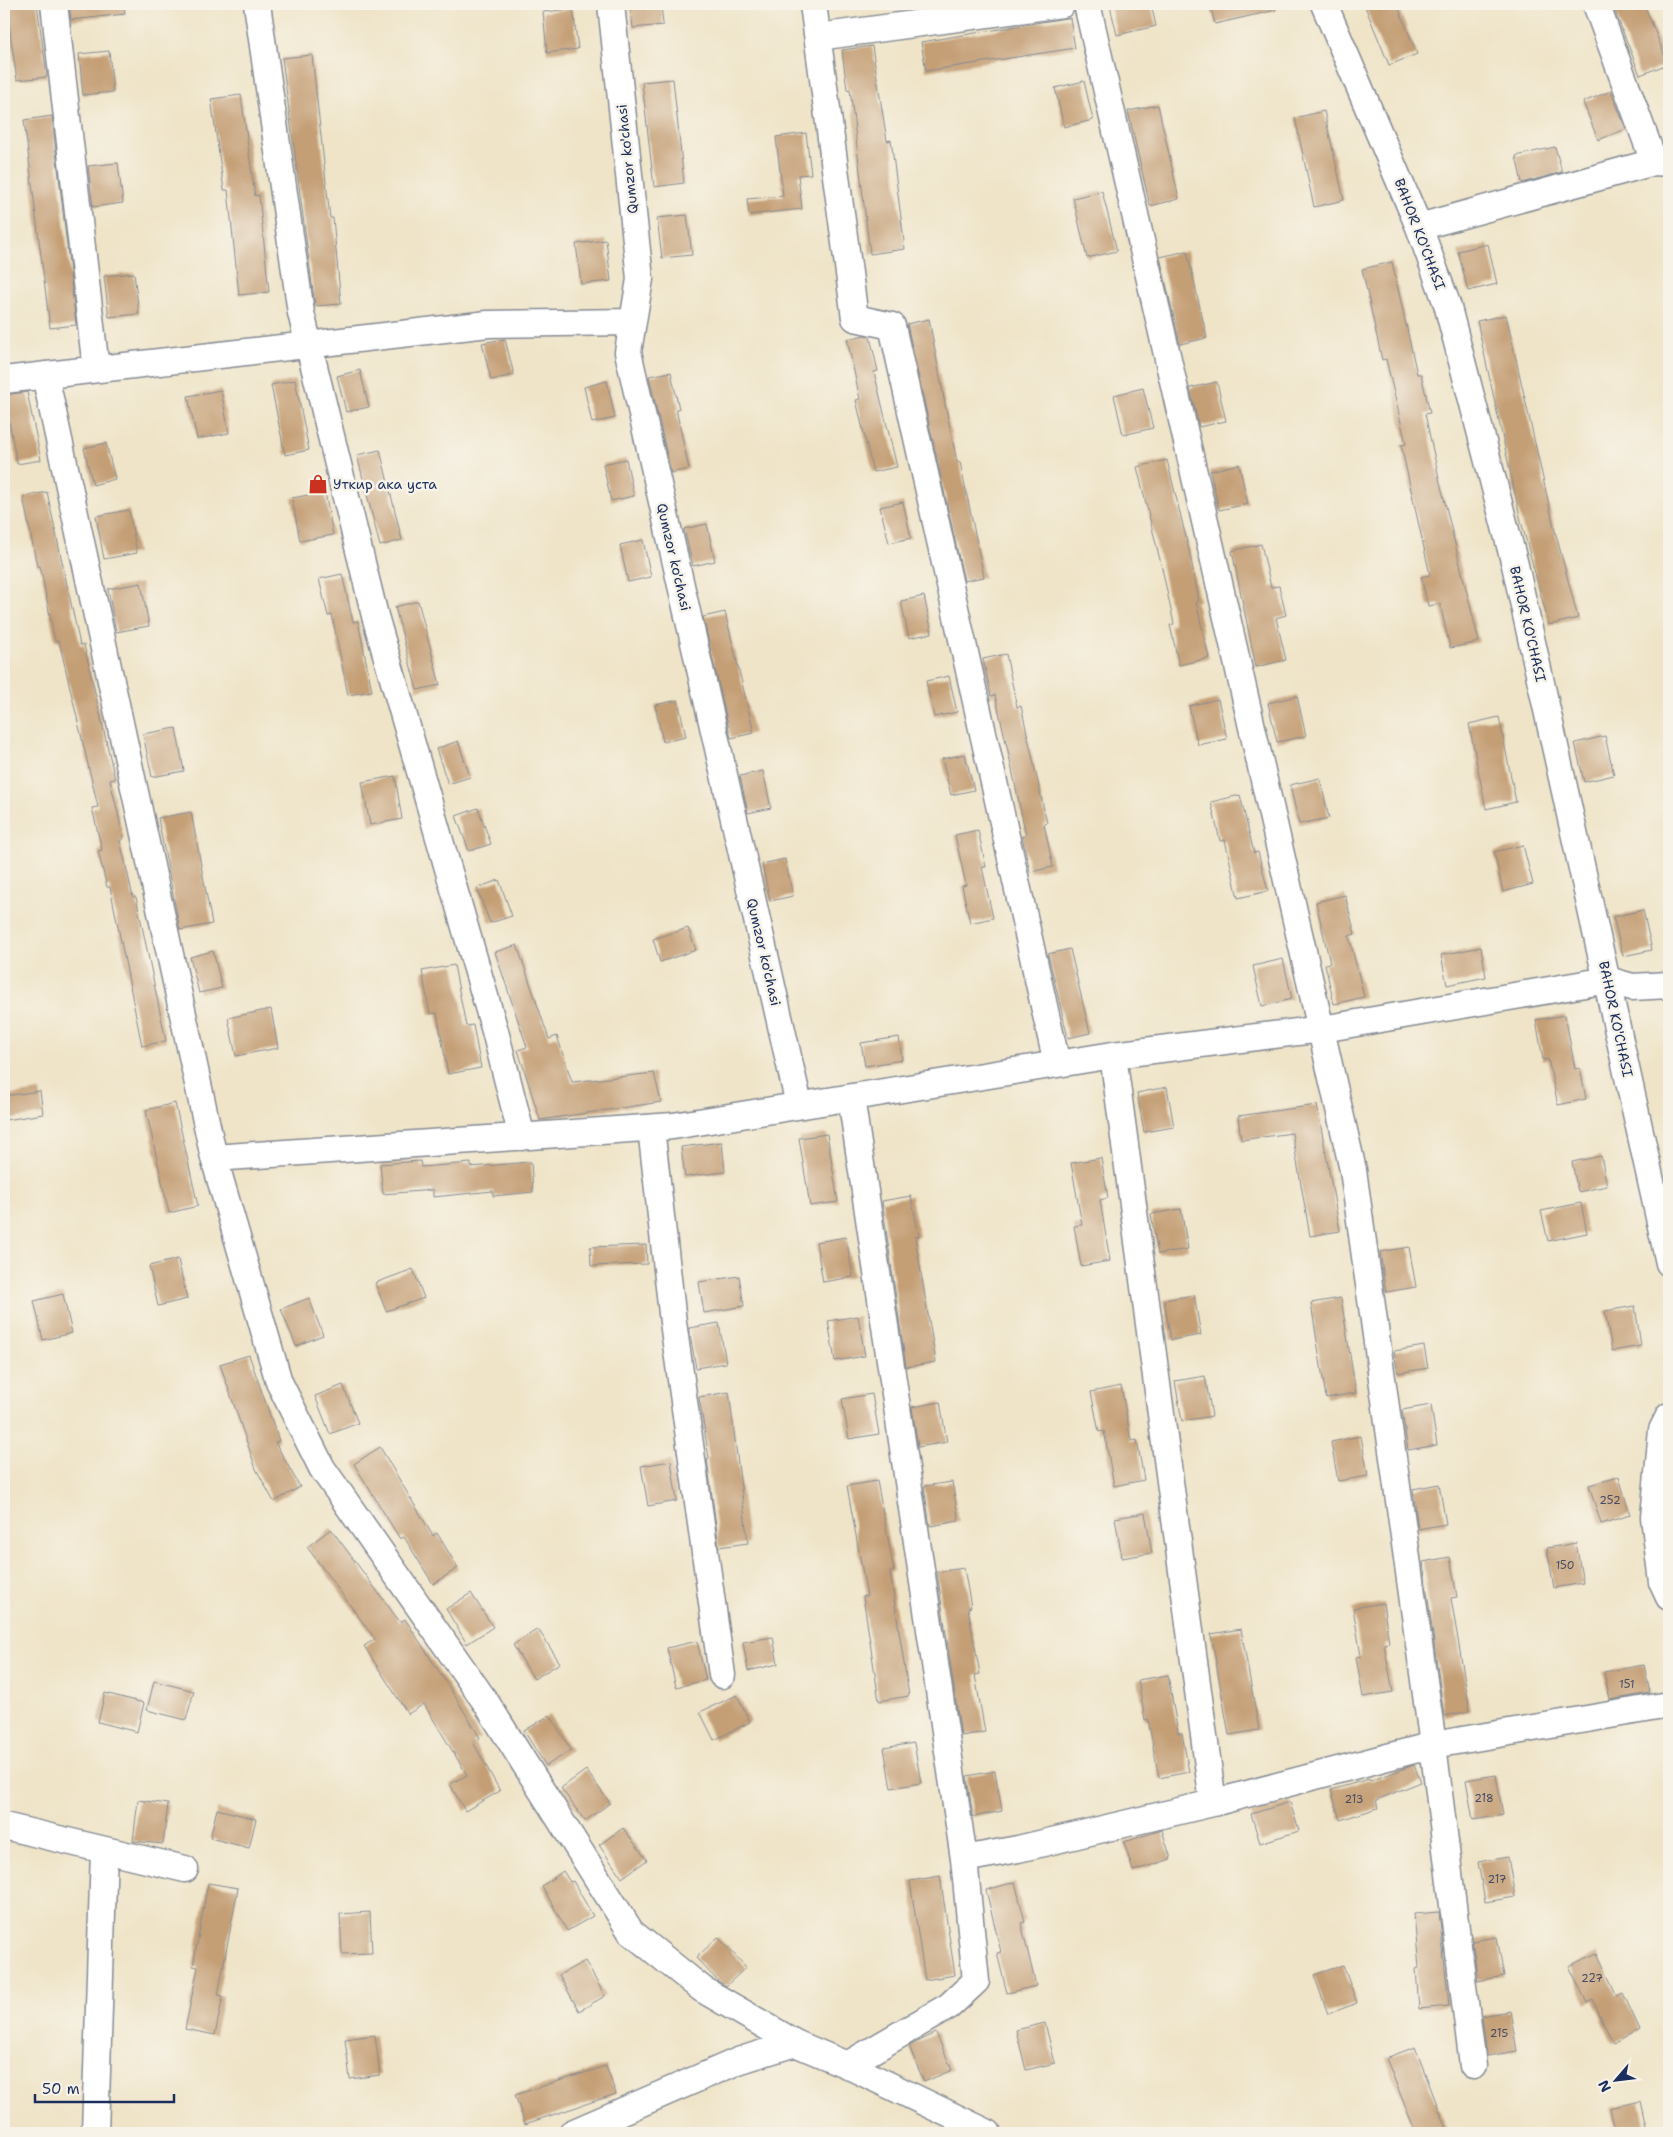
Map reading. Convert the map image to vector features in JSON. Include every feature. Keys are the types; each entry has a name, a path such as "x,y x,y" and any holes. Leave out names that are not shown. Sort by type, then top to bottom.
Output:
{"street":[{"path":"54,4 96,369"},
{"path":"257,4 300,304 309,345 375,616 495,1031 522,1137"},
{"name":"Qumzor ko'chasi","path":"611,4 640,279 628,352 799,1105"},
{"path":"814,4 855,318 892,326 1057,1064"},
{"path":"818,38 1062,4"},
{"path":"1087,4 1353,1170 1432,1745 1472,2066"},
{"name":"BAHOR KO'CHASI","path":"1324,4 1419,227 1447,304 1512,556 1608,980 1669,1263"},
{"path":"1419,227 1662,163 1596,4"},
{"path":"4,380 488,324 633,322"},
{"path":"45,375 214,1158 280,1382 322,1468 487,1704 631,1932 702,1989 795,2043 847,2065 988,2133"},
{"path":"214,1158 673,1126 1113,1055 1322,1029 1608,980 1632,987 1669,984"},
{"path":"1113,1055 1213,1804"},
{"path":"847,2065 948,2006 976,1981 964,1858 851,1097"},
{"path":"650,1128 673,1322 722,1675"},
{"path":"1669,1416 1662,1430 1654,1517 1662,1582 1669,1597"},
{"path":"964,1858 1018,1849 1213,1804 1432,1745 1669,1705"},
{"path":"4,1826 185,1869"},
{"path":"95,2133 104,1850"},
{"path":"572,2133 738,2061 795,2043"}],"building":[{"path":"6,4 37,4 47,77 17,80"},
{"path":"69,4 124,4 125,14 71,20"},
{"path":"630,4 661,4 663,25 633,28"},
{"path":"1118,4 1151,4 1156,26 1117,35 1110,6"},
{"path":"1210,4 1275,4 1276,10 1215,24"},
{"path":"1364,4 1397,4 1417,54 1389,65"},
{"path":"1612,4 1644,4 1668,64 1640,75"},
{"path":"573,9 578,49 547,53 543,12"},
{"path":"1070,18 1075,48 926,71 921,42"},
{"path":"872,46 887,141 891,140 905,249 870,254 850,89 847,90 842,50"},
{"path":"109,51 113,92 83,95 79,54"},
{"path":"312,55 330,218 333,218 341,304 315,306 282,58"},
{"path":"673,79 684,183 654,187 642,82"},
{"path":"1084,81 1093,120 1064,127 1055,88"},
{"path":"1611,91 1626,129 1598,140 1583,102"},
{"path":"241,95 255,196 259,195 269,292 239,295 228,190 224,190 211,99"},
{"path":"1158,105 1179,199 1150,206 1128,111"},
{"path":"1324,111 1344,200 1314,207 1295,118"},
{"path":"52,116 76,325 50,328 24,120"},
{"path":"806,133 811,174 798,175 802,209 749,215 747,199 783,196 776,137"},
{"path":"1555,147 1562,172 1522,183 1516,156"},
{"path":"118,163 123,203 93,207 88,166"},
{"path":"1102,191 1117,251 1087,258 1073,198"},
{"path":"687,215 692,255 662,258 657,218"},
{"path":"606,240 611,281 581,284 576,244"},
{"path":"1488,244 1497,284 1468,291 1458,251"},
{"path":"1187,251 1207,338 1180,344 1160,257"},
{"path":"1392,262 1417,374 1421,374 1430,413 1425,414 1479,642 1450,648 1440,604 1428,606 1421,577 1430,575 1401,445 1406,444 1386,359 1382,360 1362,269"},
{"path":"134,273 139,314 109,317 104,276"},
{"path":"1506,315 1554,527 1578,618 1549,625 1521,521 1477,321"},
{"path":"929,319 957,462 960,462 984,577 964,581 907,324"},
{"path":"865,335 870,337 878,371 874,372 897,467 873,472 856,400 860,399 847,339"},
{"path":"505,339 514,375 491,380 482,343"},
{"path":"360,370 369,407 346,412 337,376"},
{"path":"671,372 679,409 676,409 689,469 671,473 649,376"},
{"path":"295,380 309,450 285,455 271,385"},
{"path":"607,381 615,418 592,423 584,387"},
{"path":"1217,382 1226,421 1199,427 1190,388"},
{"path":"1143,388 1153,428 1123,435 1114,395"},
{"path":"221,390 229,433 197,439 188,396"},
{"path":"27,392 41,460 17,464 4,395"},
{"path":"106,443 115,479 93,485 84,448"},
{"path":"380,450 402,540 380,546 357,455"},
{"path":"626,459 634,496 611,501 603,464"},
{"path":"1167,460 1190,554 1199,601 1196,602 1209,658 1179,665 1170,625 1174,624 1137,467"},
{"path":"1239,464 1248,504 1219,510 1210,471"},
{"path":"47,492 80,645 84,645 115,779 110,780 124,839 120,840 133,897 136,897 166,1041 142,1046 110,887 107,887 98,851 102,850 92,808 98,807 59,641 55,641 40,566 37,566 23,497"},
{"path":"325,492 333,535 300,541 292,498"},
{"path":"903,502 911,538 889,543 880,507"},
{"path":"129,510 137,553 104,559 96,516"},
{"path":"707,524 715,561 693,566 684,529"},
{"path":"643,540 651,577 628,582 620,545"},
{"path":"1261,544 1271,587 1279,586 1286,615 1276,618 1286,660 1256,667 1232,551"},
{"path":"342,574 353,622 358,621 372,691 348,695 332,615 328,616 319,579"},
{"path":"141,583 149,626 116,632 108,589"},
{"path":"924,596 932,633 909,638 901,601"},
{"path":"418,601 440,685 417,690 395,607"},
{"path":"725,612 754,733 731,738 703,617"},
{"path":"1006,654 1017,707 1021,706 1047,823 1044,824 1053,867 1030,872 1022,836 1026,835 1008,751 995,695 991,696 983,659"},
{"path":"949,676 957,712 934,717 926,681"},
{"path":"1297,696 1306,736 1277,742 1268,703"},
{"path":"1218,699 1227,739 1198,745 1189,706"},
{"path":"678,700 686,737 663,742 655,705"},
{"path":"1499,717 1516,802 1486,809 1469,724"},
{"path":"176,728 184,771 152,777 143,734"},
{"path":"1605,736 1614,775 1584,782 1575,743"},
{"path":"458,741 470,777 448,784 436,749"},
{"path":"965,754 974,790 951,795 942,759"},
{"path":"763,771 771,808 748,813 740,776"},
{"path":"395,776 402,819 370,825 362,782"},
{"path":"1320,778 1329,818 1299,824 1290,785"},
{"path":"1240,795 1254,853 1258,852 1268,891 1238,898 1225,840 1220,841 1211,802"},
{"path":"478,808 491,844 469,851 456,816"},
{"path":"191,812 212,924 180,930 158,818"},
{"path":"978,830 986,867 982,867 993,918 970,923 962,886 966,885 955,835"},
{"path":"1523,845 1533,884 1503,892 1494,852"},
{"path":"785,859 793,896 770,901 762,864"},
{"path":"499,880 512,916 490,923 477,888"},
{"path":"1345,895 1355,934 1349,936 1364,997 1334,1004 1325,964 1330,963 1316,902"},
{"path":"1643,910 1652,950 1623,956 1613,917"},
{"path":"688,928 696,950 660,962 653,939"},
{"path":"517,945 549,1039 557,1036 572,1082 654,1073 661,1102 540,1120 518,1050 527,1047 495,952"},
{"path":"1481,947 1486,977 1447,985 1441,955"},
{"path":"1070,949 1090,1033 1068,1038 1048,954"},
{"path":"213,951 222,988 199,993 190,957"},
{"path":"1283,959 1292,999 1262,1006 1253,966"},
{"path":"454,965 466,1026 473,1025 481,1068 448,1074 437,1013 430,1014 422,971"},
{"path":"271,1009 278,1048 236,1056 228,1018"},
{"path":"1565,1015 1575,1069 1580,1068 1586,1099 1558,1105 1548,1059 1543,1060 1536,1020"},
{"path":"899,1037 902,1060 865,1066 861,1043"},
{"path":"1167,1087 1174,1127 1144,1132 1137,1093"},
{"path":"40,1091 43,1114 6,1120 4,1096"},
{"path":"175,1103 198,1206 169,1213 146,1110"},
{"path":"1317,1105 1340,1231 1310,1236 1292,1133 1241,1140 1238,1116"},
{"path":"827,1134 838,1202 810,1206 799,1138"},
{"path":"722,1142 725,1172 685,1177 681,1147"},
{"path":"1601,1156 1607,1186 1578,1192 1572,1162"},
{"path":"1101,1158 1108,1198 1100,1200 1110,1261 1081,1266 1074,1226 1082,1225 1071,1163"},
{"path":"420,1161 421,1167 471,1163 471,1167 531,1162 533,1192 493,1196 493,1191 433,1197 433,1190 383,1194 380,1164"},
{"path":"911,1196 919,1236 915,1237 936,1362 906,1367 882,1201"},
{"path":"1581,1203 1587,1233 1548,1241 1541,1211"},
{"path":"1181,1209 1188,1249 1158,1254 1151,1214"},
{"path":"846,1237 853,1277 823,1282 816,1242"},
{"path":"646,1245 647,1264 591,1266 590,1247"},
{"path":"1409,1247 1416,1287 1386,1292 1380,1252"},
{"path":"178,1259 187,1299 158,1306 149,1266"},
{"path":"413,1269 424,1298 386,1311 375,1283"},
{"path":"739,1276 744,1306 704,1313 699,1282"},
{"path":"63,1294 72,1333 43,1340 34,1301"},
{"path":"1194,1295 1201,1335 1171,1340 1164,1300"},
{"path":"309,1298 323,1335 296,1346 281,1309"},
{"path":"1341,1298 1356,1393 1326,1398 1311,1303"},
{"path":"1635,1306 1641,1346 1612,1351 1605,1311"},
{"path":"858,1316 865,1356 835,1361 828,1321"},
{"path":"719,1323 726,1363 696,1368 689,1328"},
{"path":"1424,1346 1428,1368 1398,1373 1394,1351"},
{"path":"249,1355 279,1441 275,1442 300,1487 274,1502 256,1469 220,1364"},
{"path":"1205,1376 1212,1416 1182,1421 1175,1381"},
{"path":"343,1385 358,1423 330,1434 315,1396"},
{"path":"1121,1386 1131,1441 1137,1440 1144,1480 1114,1486 1104,1431 1099,1432 1091,1392"},
{"path":"729,1392 748,1543 719,1547 707,1459 709,1458 699,1397"},
{"path":"872,1394 879,1434 849,1439 842,1399"},
{"path":"940,1402 947,1442 918,1447 912,1407"},
{"path":"1431,1405 1437,1445 1408,1450 1402,1410"},
{"path":"1361,1436 1368,1476 1338,1481 1331,1442"},
{"path":"380,1447 433,1536 437,1533 458,1568 433,1584 404,1537 400,1539 354,1464"},
{"path":"671,1461 677,1501 648,1506 641,1466"},
{"path":"1619,1477 1630,1515 1601,1524 1589,1485"},
{"path":"877,1481 894,1571 890,1572 909,1696 879,1701 863,1596 867,1596 847,1486"},
{"path":"952,1482 959,1521 930,1526 924,1486"},
{"path":"1439,1484 1446,1524 1418,1529 1413,1489"},
{"path":"1145,1513 1152,1553 1122,1558 1115,1518"},
{"path":"331,1529 400,1622 405,1619 480,1738 473,1742 500,1791 465,1811 450,1784 467,1775 424,1704 408,1714 364,1646 375,1639 307,1547"},
{"path":"1576,1543 1583,1583 1554,1588 1547,1548"},
{"path":"1450,1557 1457,1597 1451,1598 1470,1711 1444,1716 1423,1562"},
{"path":"964,1568 971,1607 968,1608 980,1674 975,1675 985,1732 961,1736 937,1572"},
{"path":"471,1593 493,1627 467,1644 446,1609"},
{"path":"1383,1603 1389,1643 1384,1644 1393,1692 1363,1697 1356,1657 1361,1656 1353,1608"},
{"path":"538,1629 560,1663 534,1679 513,1645"},
{"path":"1241,1629 1259,1730 1229,1735 1211,1634"},
{"path":"773,1637 778,1664 748,1671 743,1642"},
{"path":"697,1641 706,1680 676,1687 667,1648"},
{"path":"1644,1665 1650,1693 1610,1700 1604,1672"},
{"path":"1168,1675 1178,1733 1182,1733 1189,1772 1159,1778 1148,1719 1145,1720 1138,1680"},
{"path":"154,1681 194,1691 186,1720 147,1710"},
{"path":"105,1693 144,1703 137,1732 98,1722"},
{"path":"737,1695 750,1722 714,1740 700,1712"},
{"path":"550,1715 571,1750 546,1766 524,1731"},
{"path":"914,1743 921,1783 891,1788 884,1748"},
{"path":"1414,1765 1421,1782 1376,1800 1378,1808 1340,1820 1331,1790 1369,1779 1370,1781"},
{"path":"586,1770 610,1803 585,1821 561,1788"},
{"path":"995,1771 1002,1811 973,1817 967,1776"},
{"path":"1496,1775 1503,1815 1473,1820 1466,1780"},
{"path":"138,1800 168,1804 163,1844 133,1841"},
{"path":"1290,1802 1299,1831 1260,1843 1251,1814"},
{"path":"217,1809 256,1819 249,1848 210,1838"},
{"path":"623,1828 647,1860 622,1878 599,1845"},
{"path":"1162,1830 1171,1859 1133,1871 1124,1842"},
{"path":"1508,1857 1515,1897 1485,1902 1478,1862"},
{"path":"563,1871 570,1882 573,1881 593,1916 567,1931 542,1886"},
{"path":"940,1876 955,1975 925,1980 910,1881"},
{"path":"1015,1882 1025,1922 1021,1923 1036,1986 1007,1993 997,1953 1001,1952 986,1890"},
{"path":"208,1883 238,1888 218,1995 223,1996 215,2035 185,2029 198,1967 193,1966"},
{"path":"370,1912 372,1953 342,1954 340,1914"},
{"path":"1439,1912 1449,2006 1419,2009 1416,1969 1419,1968 1414,1914"},
{"path":"718,1937 746,1967 726,1986 718,1981 696,1958"},
{"path":"1497,1937 1504,1976 1478,1981 1472,1941"},
{"path":"1597,1953 1617,1996 1623,1993 1640,2030 1613,2043 1593,2000 1587,2003 1569,1966"},
{"path":"585,1961 605,1996 579,2011 559,1975"},
{"path":"1343,1965 1357,2003 1328,2014 1314,1975"},
{"path":"1510,2011 1517,2051 1487,2056 1482,2016"},
{"path":"1045,2023 1055,2063 1026,2070 1016,2030"},
{"path":"936,2033 952,2070 924,2082 909,2046"},
{"path":"375,2035 380,2075 350,2079 345,2039"},
{"path":"1415,2047 1449,2133 1416,2133 1401,2096 1386,2058"},
{"path":"606,2066 616,2094 525,2124 515,2095"},
{"path":"1640,2101 1647,2133 1616,2133 1610,2108"}],"place":[{"name":"Уткир ака уста","path":"318,484"}]}
